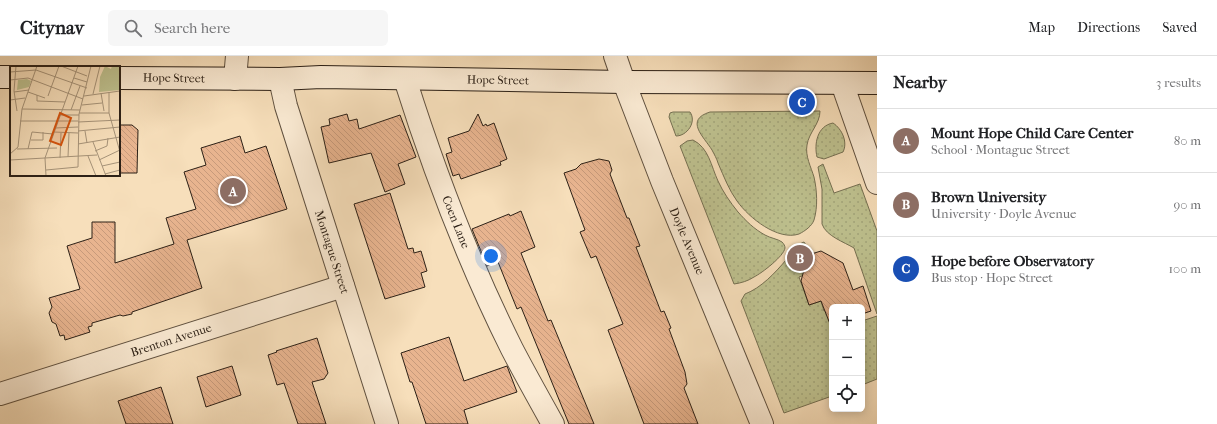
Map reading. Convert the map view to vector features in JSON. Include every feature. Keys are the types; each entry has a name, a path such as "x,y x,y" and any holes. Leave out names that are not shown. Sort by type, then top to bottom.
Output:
{"street":[{"path":"235,79 237,56"},
{"name":"Doyle Avenue","path":"615,56 662,181 762,424"},
{"name":"Hope Street","path":"120,78 321,78 624,82 877,83"},
{"name":"Montague Street","path":"280,79 286,106 387,424"},
{"name":"Coen Lane","path":"405,79 431,159 472,260 512,349 553,424"},
{"path":"842,83 877,183"},
{"name":"Brenton Avenue","path":"0,394 342,286"}],"green space":[{"path":"820,111 820,116 807,145 808,157 816,187 817,204 814,220 808,228 799,234 782,234 773,231 756,221 737,201 729,188 712,150 698,129 698,119 702,115 710,112"},
{"path":"690,112 692,116 692,124 684,134 676,136 669,117 670,113"},
{"path":"833,123 843,136 845,144 843,152 824,159 817,157 816,147 818,136 823,128"},
{"path":"693,140 703,148 709,158 722,189 738,212 757,230 780,241 785,246 784,251 777,260 762,272 747,281 734,284 680,146 687,141"},
{"path":"823,164 834,193 860,184 877,231 877,314 854,248 827,232 822,224 822,189 818,167"},
{"path":"804,242 808,251 806,265 807,274 799,277 809,305 821,301 824,311 826,310 829,320 829,397 784,413 741,301 745,294 757,288 767,280 801,243"},
{"path":"877,316 877,379 865,384 865,340 865,320"}],"building":[{"path":"347,114 349,121 357,119 359,129 400,115 416,157 398,164 405,184 385,192 371,153 329,163 321,127 330,125 329,119"},
{"path":"478,114 483,126 494,123 507,159 500,162 501,165 461,179 459,174 453,176 446,154 452,152 448,138 469,131"},
{"path":"120,125 132,125 138,130 137,173 120,173"},
{"path":"240,136 245,153 266,146 287,209 187,240 202,288 132,312 132,314 123,316 120,315 92,323 92,326 88,327 90,332 65,340 64,335 60,336 56,324 52,322 49,313 52,307 49,298 80,289 67,246 92,238 92,222 115,222 115,263 174,244 166,218 196,209 184,172 206,165 201,148"},
{"path":"599,159 609,161 612,170 610,174 627,218 629,218 640,246 636,247 661,312 664,311 671,328 669,329 685,372 687,384 684,388 698,424 644,424 608,330 623,324 596,256 591,258 580,232 585,230 564,173 576,169 581,164"},
{"path":"390,193 408,249 413,248 414,253 421,251 427,271 421,273 425,287 385,299 354,204"},
{"path":"521,211 535,247 521,253 548,321 551,320 594,424 569,424 521,307 517,309 498,262 487,266 472,229 509,214 510,216"},
{"path":"821,251 843,263 853,290 863,286 871,311 865,313 865,304 829,304 829,321 821,301 809,305 801,281 808,255"},
{"path":"449,337 464,381 507,366 517,392 464,410 468,424 426,424 401,353"},
{"path":"317,338 328,373 324,379 312,382 326,424 298,424 284,383 277,385 268,355"},
{"path":"232,366 241,395 206,407 197,377"},
{"path":"161,387 173,424 126,424 118,401"}],"place":[{"name":"Hope before Observatory","path":"802,102"},
{"name":"Mount Hope Child Care Center","path":"233,191"},
{"name":"Brown University","path":"800,258"}]}
